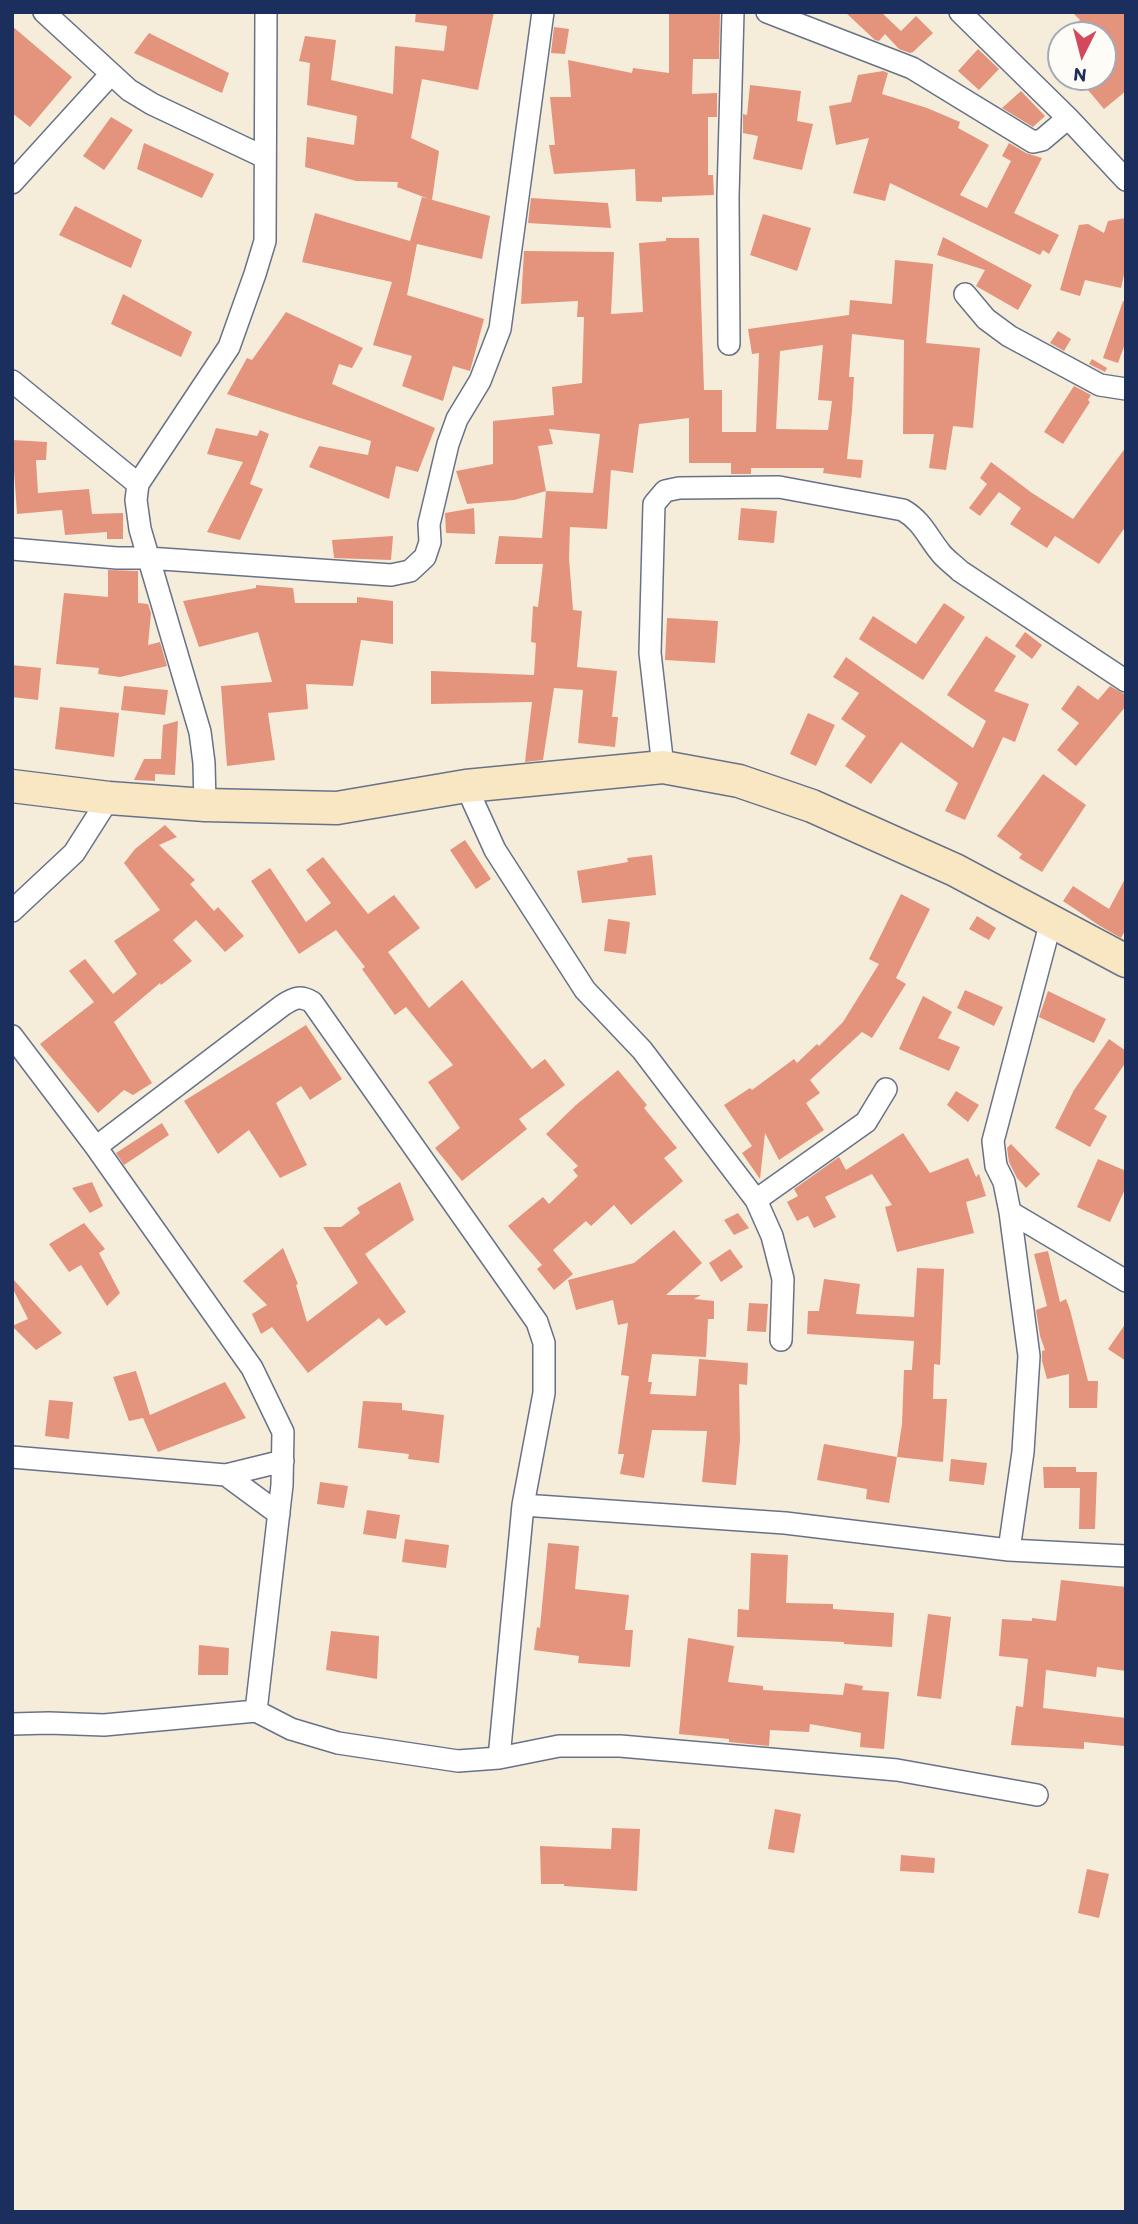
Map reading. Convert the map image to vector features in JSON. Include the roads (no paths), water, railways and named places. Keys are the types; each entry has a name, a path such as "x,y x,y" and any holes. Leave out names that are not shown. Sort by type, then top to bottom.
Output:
{"street":[{"path":"44,12 130,90 152,104 264,157"},
{"path":"205,805 200,732 140,529 136,500 138,484 229,346 256,274 265,241 266,12"},
{"path":"12,550 391,575 410,571 425,557 430,542 429,524 437,484 448,444 457,419 480,381 500,329 543,12"},
{"path":"729,344 728,196 733,12"},
{"path":"767,12 912,68 1033,142 1042,140 1068,118"},
{"path":"973,16 1126,180"},
{"path":"12,183 111,74"},
{"path":"965,294 986,319 1009,336 1100,386 1125,386"},
{"path":"12,381 138,484"},
{"path":"663,767 650,653 654,504 665,491 679,488 779,487 903,510 915,517 928,531 940,552 960,571 1126,681"},
{"path":"12,786 109,798 205,805 337,808 467,786 663,767 739,781 812,806 955,870 1126,961"},
{"path":"467,786 495,850 585,990 642,1050 756,1199 772,1236 783,1279 781,1340"},
{"path":"12,911 74,853 109,798"},
{"path":"1010,1550 1023,1452 1029,1356 1010,1212 1004,1182 996,1166 993,1141 1051,921"},
{"path":"96,1147 283,1005 295,998 305,998 312,1002 537,1322 544,1343 544,1392 523,1505 499,1758"},
{"path":"12,1036 96,1147 252,1368 283,1432 279,1514 256,1711"},
{"path":"756,1199 866,1122 886,1089"},
{"path":"1010,1212 1126,1281"},
{"path":"12,1457 226,1475 283,1461"},
{"path":"226,1475 279,1514"},
{"path":"523,1505 785,1523 1010,1550 1126,1556"},
{"path":"12,1724 104,1725 256,1711 291,1729 338,1743 458,1761 499,1758 559,1746 620,1746 897,1770 1037,1795"}]}
